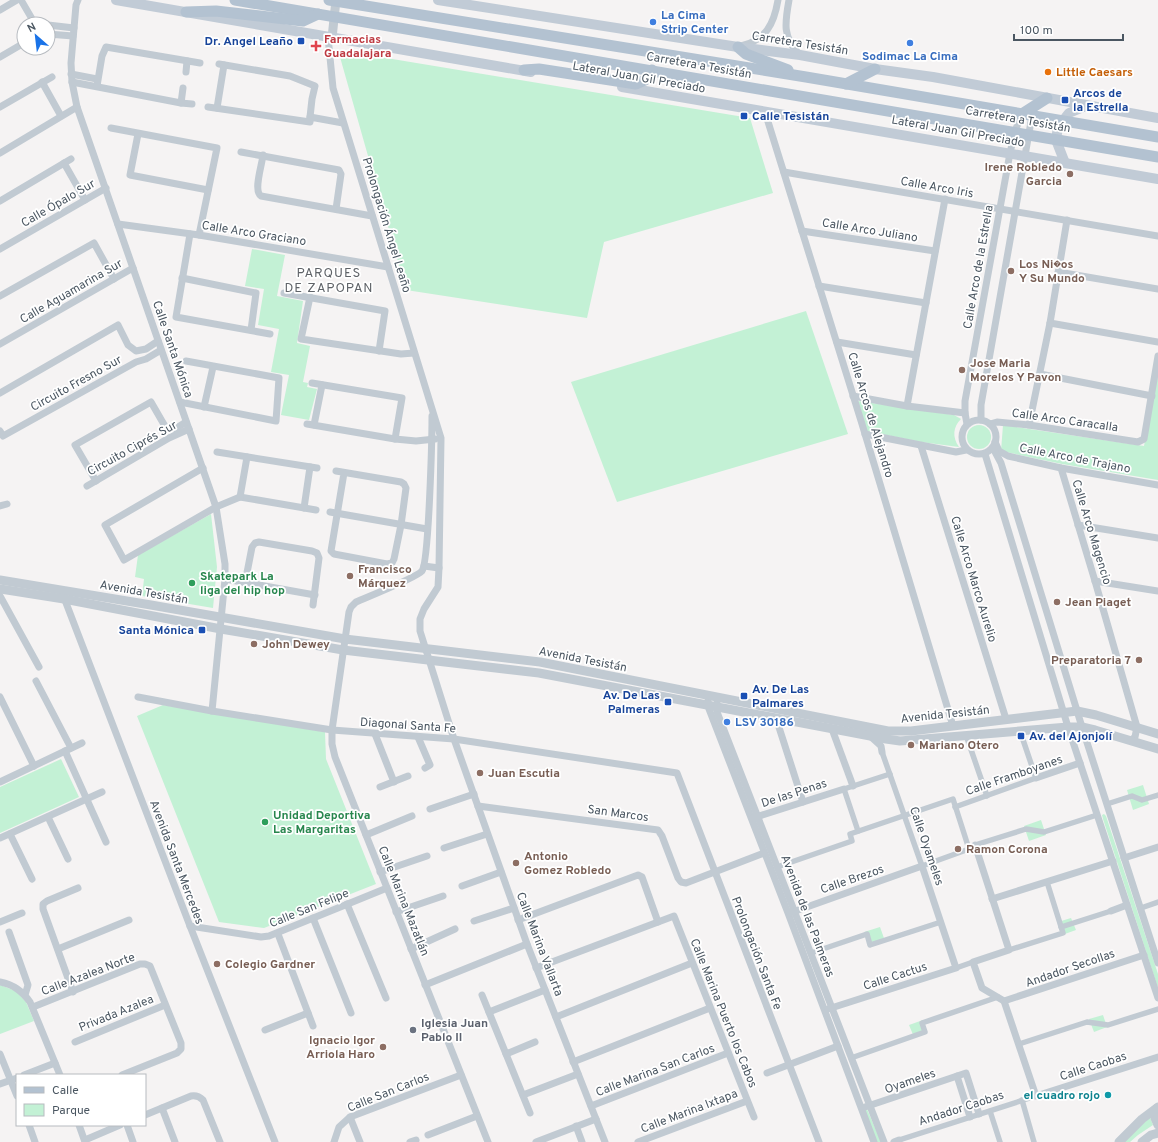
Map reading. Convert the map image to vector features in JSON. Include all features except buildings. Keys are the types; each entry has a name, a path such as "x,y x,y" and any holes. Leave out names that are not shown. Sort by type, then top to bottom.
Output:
{"main road":[{"name":"Lateral Juan Gil Preciado","path":"116,0 329,40 524,70 1158,179"},
{"name":"Carretera a Tesistán","path":"235,0 1015,131 1056,140 1158,157"},
{"name":"Carretera a Tesistán","path":"333,0 806,77 1158,137"},
{"name":"Carretera Tesistán","path":"438,0 738,47 800,55 1158,118"},
{"path":"186,12 216,11 304,21 318,14"},
{"path":"738,47 746,54 806,77"},
{"path":"524,70 539,69 636,84 645,80 652,70"},
{"path":"846,84 875,69"},
{"path":"1027,115 1048,98"},
{"path":"1066,163 1056,140 1058,127 1069,113 1086,106"}],"street":[{"path":"0,10 17,0"},
{"path":"21,0 32,16"},
{"name":"Calle Santa Mónica","path":"78,0 70,63 77,107 216,507 225,564 221,629 212,711"},
{"name":"Prolongación Ángel Leaño","path":"333,0 329,40 333,88 441,438 438,587 424,609 420,619 420,631 429,660"},
{"path":"738,47 755,41 764,34 774,16 778,0"},
{"path":"789,0 785,22 786,31 793,49 800,55"},
{"path":"56,26 74,28"},
{"path":"56,35 73,36"},
{"path":"97,83 102,56 106,47 200,63"},
{"path":"0,57 16,48"},
{"path":"186,72 187,61"},
{"path":"208,106 217,108 310,122 315,86 290,76 222,64 217,108"},
{"path":"71,74 97,83 181,103 192,104"},
{"path":"0,106 52,77"},
{"path":"42,82 61,116"},
{"path":"72,82 97,83"},
{"path":"181,103 183,88"},
{"path":"0,152 77,107"},
{"name":"Calle Arcos de Alejandro","path":"765,112 837,342 953,726"},
{"path":"981,420 981,405 1028,134 1027,115"},
{"name":"Calle Arco de la Estrella","path":"967,424 965,401 1010,154 1015,131 1027,115"},
{"path":"310,116 343,123"},
{"path":"110,128 217,148 199,235"},
{"path":"138,134 130,175 208,190"},
{"path":"241,152 264,155 339,170 341,174 336,209"},
{"path":"264,155 257,189 259,195 372,216"},
{"path":"0,201 71,159"},
{"path":"64,163 85,200"},
{"name":"Calle Arco Iris","path":"784,172 1158,236"},
{"name":"Calle Ópalo Sur","path":"0,249 106,188"},
{"path":"907,406 945,199"},
{"path":"1029,425 1050,323 1067,220"},
{"name":"Calle Arco Graciano","path":"118,224 199,235 388,267"},
{"name":"Calle Arco Juliano","path":"802,231 935,251"},
{"path":"190,234 176,317 270,334"},
{"path":"0,296 94,243 114,279"},
{"name":"Calle Aguamarina Sur","path":"0,344 133,268"},
{"path":"1058,272 1158,289"},
{"path":"182,278 256,293 251,330"},
{"path":"819,286 926,303"},
{"path":"284,293 385,311 379,351"},
{"path":"310,297 302,339 401,354 414,353"},
{"path":"1050,323 1158,342"},
{"path":"0,393 118,325 128,345 136,351 146,349 158,341"},
{"path":"837,342 916,355"},
{"name":"Circuito Fresno Sur","path":"2,433 161,350"},
{"path":"1040,374 1152,396 1158,356"},
{"path":"180,402 276,421 279,378 186,361"},
{"path":"204,407 213,367"},
{"path":"312,384 402,398 395,439"},
{"path":"322,385 310,425 395,439 416,441 441,438"},
{"path":"853,396 907,406 965,413"},
{"name":"Calle Arco Caracalla","path":"990,424 997,422 1029,425 1138,442 1144,439 1152,396"},
{"path":"96,481 75,445 151,402 166,428 175,429 188,425"},
{"name":"Prolongación Ángel Leaño","path":"424,566 432,439 432,410"},
{"path":"981,420 990,424 994,430 996,436 994,445 985,454 972,454 966,450 961,440 963,429 967,424 981,420"},
{"name":"Circuito Ciprés Sur","path":"86,486 169,438 188,425"},
{"path":"865,434 956,452 966,450"},
{"path":"994,445 1001,462 1082,727 1124,858 1156,951 1158,963"},
{"name":"Calle Arco de Trajano","path":"994,445 1002,454 1008,456 1061,468 1158,485"},
{"name":"Calle Arco Marco Aurelio","path":"921,446 1006,719"},
{"path":"217,452 314,468 304,508"},
{"path":"985,454 1068,727 1158,998"},
{"path":"240,497 247,456"},
{"path":"203,468 105,525 124,560 216,507 240,497 316,510"},
{"name":"Calle Arco Magencio","path":"1061,468 1137,727"},
{"path":"336,471 401,482 404,484 406,488 401,524 392,563 380,563 334,554 331,552 334,513 344,473"},
{"path":"334,513 427,529"},
{"path":"1078,525 1158,538"},
{"path":"245,582 252,546 255,543 259,542 312,551 317,553 319,558 313,605"},
{"path":"345,639 349,612 351,607 356,602 411,578 421,572 424,566 439,568"},
{"path":"224,579 314,594"},
{"name":"Avenida Tesistán","path":"0,580 345,639 540,662 713,701 776,718 900,741 1082,727 1158,749"},
{"path":"1095,581 1158,591"},
{"path":"0,588 10,582"},
{"name":"Avenida Tesistán","path":"0,588 343,650 539,673 888,731 911,731 1077,711 1096,715 1158,734"},
{"name":"Avenida Santa Mercedes","path":"61,590 275,1142"},
{"path":"0,596 39,667"},
{"name":"Calle Marina Mazatlán","path":"345,639 332,730 332,744 335,757 488,1142"},
{"name":"Calle Marina Vallarta","path":"429,660 454,739 518,920 605,1142"},
{"path":"36,681 68,750 86,799 106,842"},
{"path":"0,697 34,766"},
{"name":"Diagonal Santa Fe","path":"138,697 212,711 332,730 454,739 676,772"},
{"name":"Avenida de las Palmeras","path":"713,701 754,818 764,853 811,953 884,1142"},
{"path":"776,718 803,802"},
{"path":"1131,740 1135,737 1137,727"},
{"path":"832,728 853,786"},
{"path":"1020,731 1036,778"},
{"path":"376,734 394,782"},
{"path":"966,735 987,796"},
{"name":"Calle Oyameles","path":"870,736 880,746 956,968"},
{"path":"418,737 430,765 425,768"},
{"path":"0,782 82,743"},
{"name":"Calle Framboyanes","path":"955,807 1080,763"},
{"name":"Prolongación Santa Fe","path":"676,772 819,1142"},
{"path":"858,831 844,789 890,774"},
{"path":"380,787 408,776"},
{"name":"De las Penas","path":"754,818 844,789"},
{"path":"0,838 102,792"},
{"path":"430,809 474,794"},
{"path":"1107,804 1132,796 1142,800 1158,795"},
{"path":"777,867 852,841 850,834 953,799 992,900 1009,950"},
{"name":"San Marcos","path":"478,806 658,830 662,836 681,882 686,883 764,853"},
{"path":"366,835 412,816"},
{"path":"48,817 68,859"},
{"path":"922,866 1026,829 1044,832 1098,818 1111,817"},
{"name":"Avenida de las Palmeras","path":"754,818 777,867 824,1011 874,1142"},
{"path":"10,834 32,878"},
{"path":"444,848 487,834"},
{"path":"1124,858 1158,847"},
{"path":"380,872 427,856"},
{"path":"992,900 1113,861"},
{"name":"Calle Brezos","path":"791,912 922,866"},
{"path":"462,886 501,872"},
{"path":"518,920 638,875 642,877 658,922 536,968"},
{"path":"1036,1096 1019,1044 1001,999 982,988 973,962 1063,933 1047,882"},
{"path":"73,992 43,909 43,904 46,900 78,888"},
{"name":"Calle San Felipe","path":"190,926 261,937 278,934 387,888"},
{"path":"396,912 443,896"},
{"path":"1141,908 1158,902"},
{"path":"347,904 386,998"},
{"path":"1061,927 1127,905"},
{"path":"474,921 514,908"},
{"path":"0,922 22,913"},
{"name":"Calle Marina Puerto los Cabos","path":"658,922 674,916 754,1117"},
{"path":"313,918 351,1013"},
{"path":"58,949 129,920"},
{"path":"811,953 867,934 870,945 941,922"},
{"path":"411,949 455,929"},
{"path":"9,932 28,985 25,995"},
{"path":"278,934 313,1026"},
{"path":"425,985 527,944"},
{"name":"Andador Secollas","path":"1001,999 1144,955"},
{"name":"Calle Cactus","path":"824,1011 973,962"},
{"path":"556,1017 692,963"},
{"name":"Calle Azalea Norte","path":"33,1007 140,964 150,966 165,1005"},
{"path":"0,982 11,984 25,995 33,1007 60,1074"},
{"path":"489,1012 545,990"},
{"path":"482,995 530,1113"},
{"path":"851,1058 925,1032 922,1023 1001,999"},
{"path":"124,1074 177,1053 181,1048 181,1042 165,1005"},
{"name":"Privada Azalea","path":"75,1042 165,1005"},
{"path":"573,1062 710,1008"},
{"path":"1019,1044 1087,1022 1108,1025 1158,1009"},
{"path":"265,1030 308,1013"},
{"path":"506,1054 535,1042"},
{"path":"767,1073 838,1046"},
{"name":"Calle Marina San Carlos","path":"591,1106 728,1053"},
{"path":"0,1054 14,1079 16,1090"},
{"name":"Calle Caobas","path":"1036,1096 1158,1056"},
{"path":"27,1074 55,1063"},
{"name":"Oyameles","path":"861,1109 966,1073 979,1114"},
{"path":"523,1095 578,1074"},
{"name":"Calle San Carlos","path":"334,1142 339,1127 350,1117 461,1075"},
{"path":"957,1076 970,1117"},
{"path":"0,1084 14,1079"},
{"path":"146,1115 195,1095 200,1096 220,1142"},
{"name":"Andador Caobas","path":"896,1141 1036,1096"},
{"path":"1022,1100 1034,1142"},
{"name":"Calle Marina Ixtapa","path":"638,1142 747,1101"},
{"path":"162,1108 176,1142"},
{"path":"1157,1108 1155,1118 1158,1125"},
{"path":"1119,1142 1142,1119 1157,1108"},
{"path":"990,1111 1000,1142"},
{"path":"428,1135 477,1116"},
{"path":"350,1117 360,1142"},
{"path":"536,1142 596,1119"},
{"path":"28,1126 35,1142"},
{"path":"79,1126 85,1141 118,1126"},
{"path":"127,1126 133,1142"},
{"path":"576,1126 582,1142"},
{"path":"1142,1142 1151,1135 1158,1133"}],"green space":[{"path":"338,50 750,118 773,193 604,242 587,318 406,290"},
{"path":"252,249 285,255 277,296 303,301 297,343 310,346 303,382 308,383 307,387 317,389 309,420 281,415 289,375 271,372 279,329 258,325 264,289 245,286"},
{"path":"806,311 848,434 617,502 571,382"},
{"path":"1158,371 1158,480 1062,464 1001,451 1003,425 1144,446"},
{"path":"858,401 954,415 961,419 956,425 954,432 955,440 959,447 921,442 867,431"},
{"path":"979,425 987,429 991,437 987,445 979,449 971,445 967,437 971,429"},
{"path":"211,514 217,567 213,608 142,596 144,579 135,577 138,555"},
{"name":"Unidad Deportiva Las Margaritas","path":"163,705 325,732 326,759 376,884 264,928 219,922 137,716"},
{"path":"61,759 79,797 0,833 0,787"},
{"path":"1143,785 1149,804 1133,810 1127,790"},
{"path":"1104,814 1106,816 1158,974 1158,988 1103,819 1102,815"},
{"path":"1041,820 1046,835 1029,841 1024,826"},
{"path":"1071,918 1076,930 1062,935 1058,922"},
{"path":"880,927 885,941 870,947 864,932"},
{"path":"0,985 16,991 26,1002 34,1021 0,1034"},
{"path":"1103,1015 1107,1027 1094,1032 1089,1019"},
{"path":"923,1020 927,1033 914,1037 909,1025"},
{"path":"867,1109 881,1142 877,1142 864,1110"},
{"path":"1150,1117 1153,1125 1130,1142 1124,1142"}],"place":[{"name":"La Cima Strip Center","path":"653,22"},
{"name":"Dr. Angel Leaño","path":"301,41"},
{"name":"Sodimac La Cima","path":"910,43"},
{"name":"Farmacias Guadalajara","path":"316,46"},
{"name":"Little Caesars","path":"1048,72"},
{"name":"Arcos de la Estrella","path":"1065,100"},
{"name":"Calle Tesistán","path":"744,116"},
{"name":"Irene Robledo Garcia","path":"1070,174"},
{"name":"Los Ni�os Y Su Mundo","path":"1011,271"},
{"name":"Jose Maria Morelos Y Pavon","path":"962,370"},
{"name":"Francisco Márquez","path":"350,576"},
{"name":"Skatepark La liga del hip hop","path":"192,583"},
{"name":"Jean Piaget","path":"1057,602"},
{"name":"Santa Mónica","path":"202,630"},
{"name":"John Dewey","path":"254,644"},
{"name":"Preparatoria 7","path":"1139,660"},
{"name":"Av. De Las Palmares","path":"744,696"},
{"name":"Av. De Las Palmeras","path":"668,702"},
{"name":"LSV 30186","path":"727,722"},
{"name":"Av. del Ajonjolí","path":"1021,736"},
{"name":"Mariano Otero","path":"911,745"},
{"name":"Juan Escutia","path":"480,773"},
{"name":"Unidad Deportiva Las Margaritas","path":"265,822"},
{"name":"Ramon Corona","path":"958,849"},
{"name":"Antonio Gomez Robledo","path":"516,863"},
{"name":"Colegio Gardner","path":"217,964"},
{"name":"Iglesia Juan Pablo II","path":"413,1030"},
{"name":"Ignacio Igor Arriola Haro","path":"383,1047"},
{"name":"el cuadro rojo","path":"1108,1095"}],"district":[{"name":"PARQUES DE ZAPOPAN","path":"329,280"}]}
